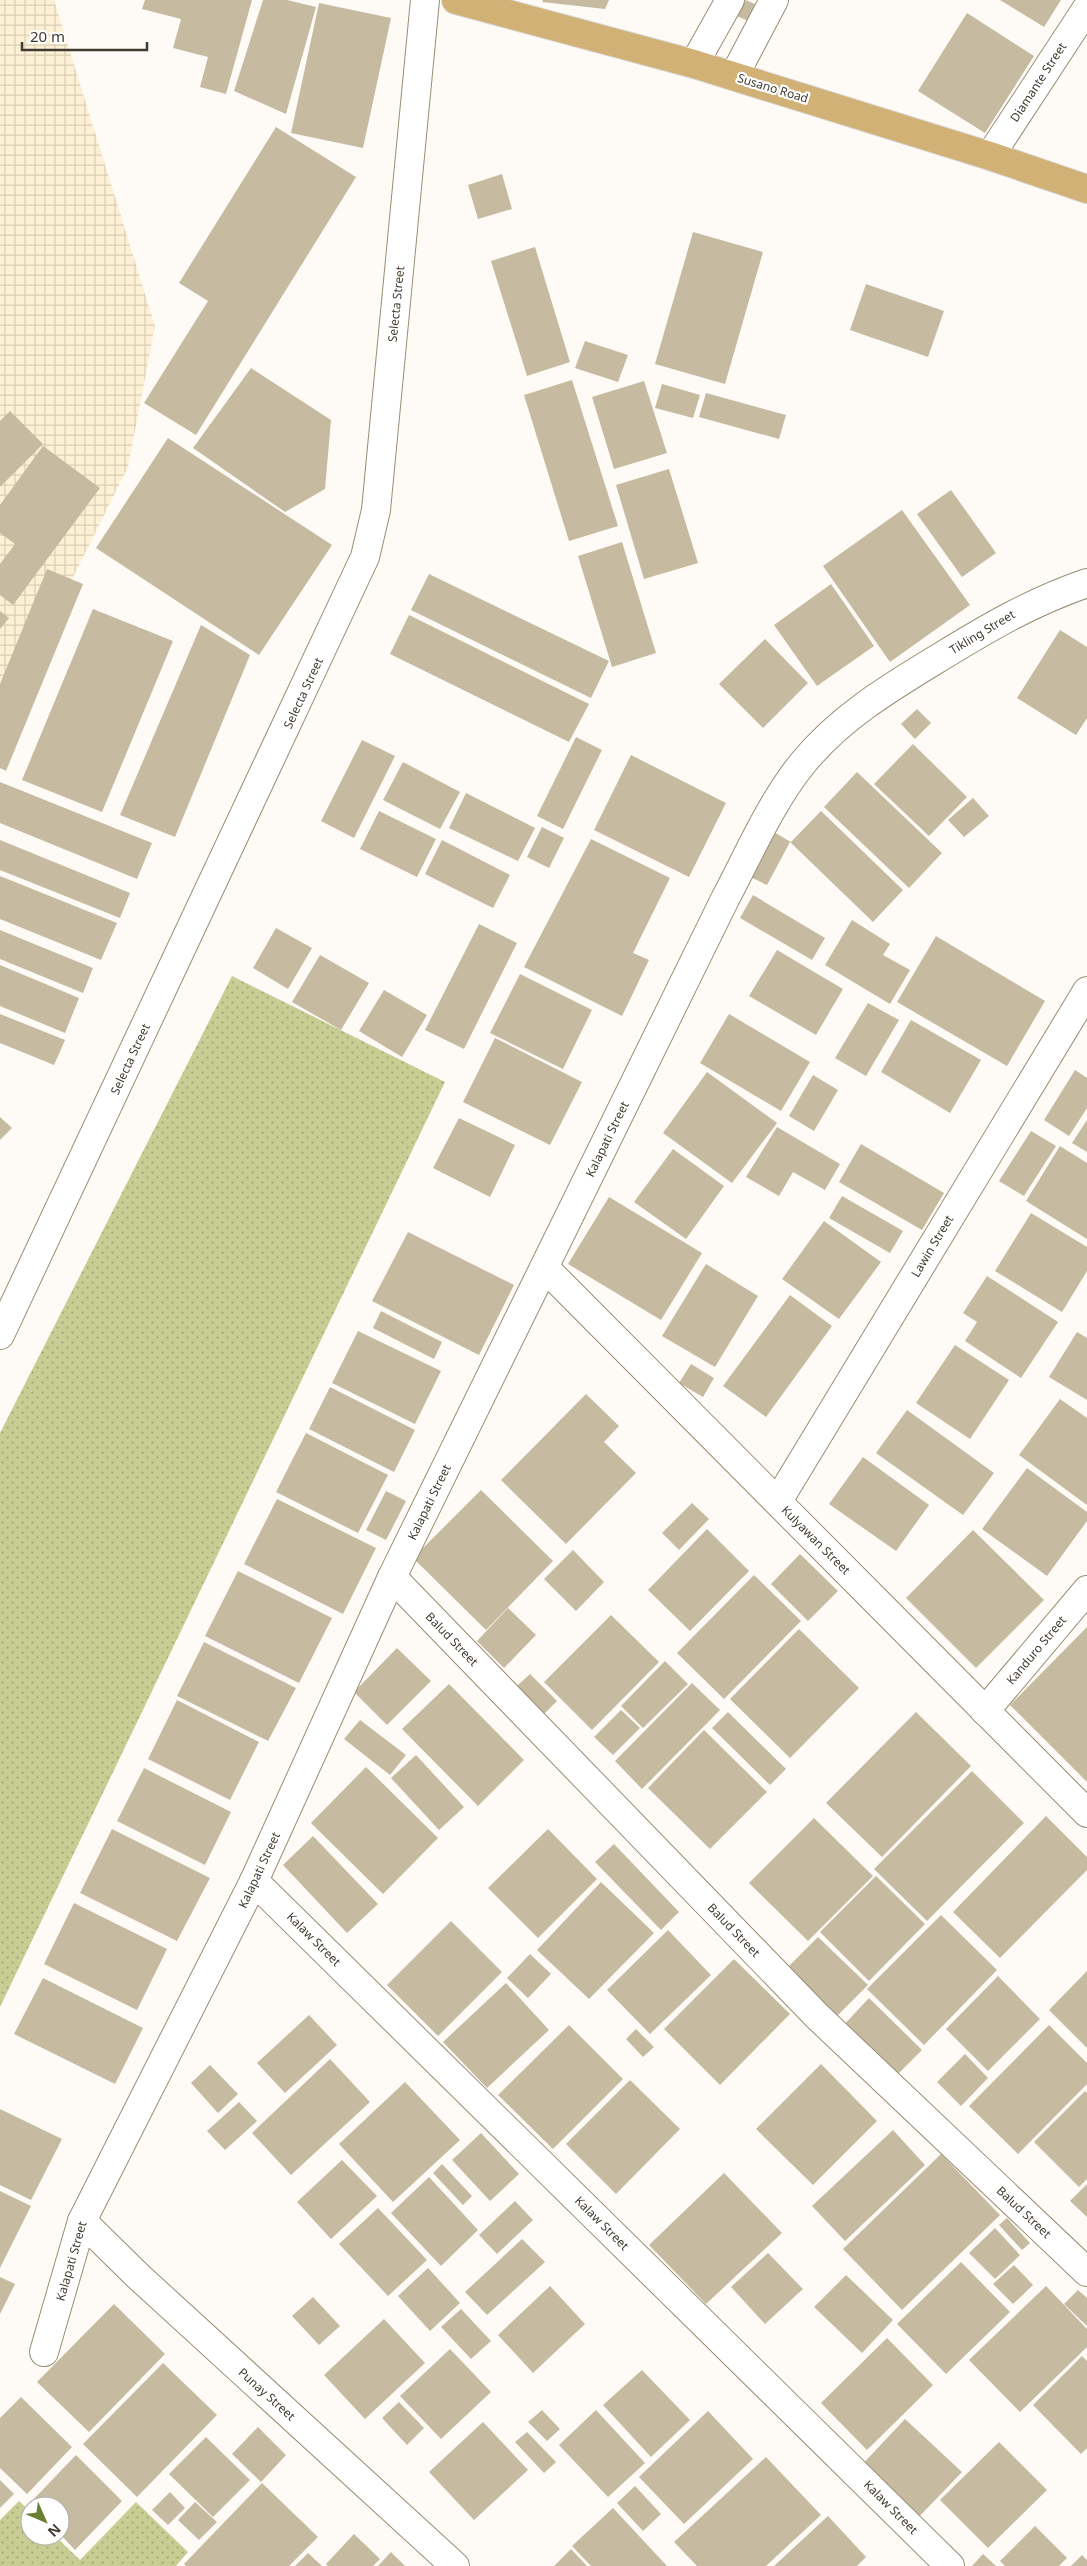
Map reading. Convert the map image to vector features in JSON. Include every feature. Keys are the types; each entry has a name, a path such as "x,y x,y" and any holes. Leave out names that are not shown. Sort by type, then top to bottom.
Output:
{"main road":[{"name":"Susano Road","path":"456,0 694,64 990,156 1087,189"}],"street":[{"name":"Selecta Street","path":"0,1335 365,557 376,510 425,0"},
{"path":"694,64 730,0"},
{"path":"734,76 774,0"},
{"name":"Diamante Street","path":"990,156 1087,8"},
{"name":"Tikling Street","path":"881,693 1014,612 1048,596 1087,582"},
{"name":"Kalapati Street","path":"44,2352 82,2221 254,1881 392,1577 725,899 783,791 820,743 881,693"},
{"name":"Lawin Street","path":"778,1501 1087,991"},
{"name":"Kulyawan Street","path":"545,1268 1087,1813"},
{"name":"Balud Street","path":"392,1577 817,2016 1087,2272"},
{"name":"Kanduro Street","path":"985,1711 1087,1590"},
{"name":"Kalaw Street","path":"254,1881 950,2566"},
{"name":"Punay Street","path":"82,2221 138,2276 454,2566"}],"shaded area":[{"path":"0,0 54,0 155,326 128,467 0,724"}],"green space":[{"path":"232,976 445,1082 0,2007 0,1433"},
{"path":"19,2501 20,2546 65,2546 80,2560 136,2502 188,2552 176,2566 0,2566 0,2520"}],"building":[{"path":"145,0 252,0 226,94 200,87 208,57 173,48 181,19 142,9"},
{"path":"263,0 287,0 316,7 286,114 234,91"},
{"path":"543,0 609,0 605,9 542,2"},
{"path":"746,0 757,5 748,21 737,16"},
{"path":"1000,0 1061,0 1044,27"},
{"path":"319,3 391,18 363,148 291,133"},
{"path":"967,13 1034,56 985,133 918,91"},
{"path":"276,127 356,177 196,435 144,403 208,301 179,283"},
{"path":"502,174 512,209 478,219 468,185"},
{"path":"693,232 763,252 725,384 655,364"},
{"path":"535,247 570,362 527,376 491,261"},
{"path":"866,284 944,311 928,357 850,330"},
{"path":"585,341 628,355 618,382 575,368"},
{"path":"251,368 331,420 325,489 285,512 193,448"},
{"path":"572,380 618,526 569,541 524,395"},
{"path":"644,381 667,453 614,469 592,397"},
{"path":"662,384 700,395 693,418 655,408"},
{"path":"706,393 786,415 779,439 699,417"},
{"path":"10,411 43,444 0,487 0,421"},
{"path":"168,438 332,545 259,655 96,548"},
{"path":"43,446 100,488 13,605 0,595 0,564 15,544 0,533 0,505"},
{"path":"669,469 698,563 644,579 616,485"},
{"path":"951,490 996,553 962,577 917,514"},
{"path":"902,510 970,605 890,662 823,566"},
{"path":"622,542 656,653 612,667 578,556"},
{"path":"47,569 83,584 6,771 0,768 0,684"},
{"path":"429,574 609,661 591,698 411,610"},
{"path":"831,584 874,646 817,686 774,625"},
{"path":"93,609 173,641 102,812 22,780"},
{"path":"0,611 9,618 0,629"},
{"path":"409,615 589,704 569,742 390,654"},
{"path":"201,625 250,655 175,837 120,815"},
{"path":"1060,630 1087,647 1087,718 1076,735 1017,698"},
{"path":"765,639 808,683 763,728 719,684"},
{"path":"917,709 931,723 915,739 901,724"},
{"path":"576,737 602,750 563,829 537,816"},
{"path":"362,740 395,756 354,838 321,821"},
{"path":"913,744 967,797 929,836 874,784"},
{"path":"631,755 726,803 689,877 594,830"},
{"path":"403,762 460,792 440,829 383,800"},
{"path":"857,772 942,853 909,888 824,807"},
{"path":"0,782 152,843 137,879 0,823"},
{"path":"466,793 535,828 518,861 449,828"},
{"path":"973,798 989,816 964,837 948,820"},
{"path":"379,811 436,839 417,877 360,849"},
{"path":"821,811 903,890 873,922 790,842 767,885 748,876 772,831 791,842"},
{"path":"542,827 564,838 549,868 527,857"},
{"path":"591,839 670,878 633,953 649,960 622,1016 524,967"},
{"path":"0,840 130,893 120,918 0,870"},
{"path":"442,840 510,875 493,908 425,874"},
{"path":"0,876 117,923 101,960 0,919"},
{"path":"753,895 825,938 812,960 740,918"},
{"path":"852,920 890,944 883,955 910,970 890,1004 825,965"},
{"path":"479,924 517,943 464,1049 425,1030"},
{"path":"276,928 312,948 288,989 253,968"},
{"path":"0,930 93,968 83,993 0,959"},
{"path":"936,936 1045,1001 1007,1066 897,1002"},
{"path":"777,950 843,989 816,1035 749,996"},
{"path":"320,955 369,983 341,1030 292,1002"},
{"path":"0,965 79,998 65,1033 0,1006"},
{"path":"520,974 592,1010 563,1069 490,1033"},
{"path":"384,990 427,1015 402,1057 359,1031"},
{"path":"868,1003 899,1020 866,1076 835,1058"},
{"path":"0,1014 65,1040 54,1065 0,1043"},
{"path":"729,1014 810,1062 781,1111 700,1063"},
{"path":"911,1020 981,1060 950,1113 881,1072"},
{"path":"495,1038 582,1082 550,1145 463,1102"},
{"path":"1075,1070 1087,1078 1087,1108 1069,1136 1044,1120"},
{"path":"707,1072 777,1123 732,1183 663,1133"},
{"path":"813,1075 838,1090 814,1131 789,1116"},
{"path":"0,1117 12,1128 0,1140"},
{"path":"459,1118 515,1145 490,1197 433,1168"},
{"path":"1087,1120 1087,1152 1072,1143"},
{"path":"777,1127 840,1164 825,1190 793,1172 779,1196 746,1177"},
{"path":"1031,1131 1056,1146 1024,1196 999,1181"},
{"path":"861,1144 944,1193 922,1230 839,1182"},
{"path":"1060,1146 1087,1163 1087,1239 1026,1201"},
{"path":"673,1149 724,1186 686,1239 634,1202"},
{"path":"842,1196 903,1231 890,1253 829,1218"},
{"path":"609,1197 702,1253 661,1320 568,1264"},
{"path":"1031,1213 1087,1247 1087,1271 1062,1312 995,1271"},
{"path":"824,1221 881,1262 839,1319 782,1279"},
{"path":"408,1232 514,1285 479,1355 372,1301"},
{"path":"706,1264 758,1296 715,1367 662,1336"},
{"path":"987,1276 1058,1322 1021,1378 965,1341 977,1322 963,1313"},
{"path":"790,1295 832,1326 766,1417 723,1386"},
{"path":"381,1311 442,1342 434,1359 373,1328"},
{"path":"358,1331 441,1371 415,1424 332,1383"},
{"path":"1077,1332 1087,1338 1087,1400 1049,1377"},
{"path":"955,1345 1009,1380 970,1439 916,1403"},
{"path":"691,1364 714,1378 703,1397 679,1383"},
{"path":"330,1387 415,1430 394,1472 309,1429"},
{"path":"586,1394 619,1426 604,1442 636,1473 566,1544 501,1480"},
{"path":"1060,1399 1087,1418 1087,1505 1019,1455"},
{"path":"907,1410 994,1473 963,1515 876,1453"},
{"path":"306,1433 388,1475 358,1533 276,1492"},
{"path":"863,1457 929,1505 896,1551 829,1504"},
{"path":"1027,1468 1087,1512 1087,1521 1047,1576 982,1529"},
{"path":"481,1490 553,1561 486,1630 413,1558"},
{"path":"386,1491 406,1501 386,1540 366,1530"},
{"path":"277,1499 376,1548 343,1614 244,1564"},
{"path":"692,1503 709,1519 679,1550 662,1533"},
{"path":"707,1529 749,1571 690,1631 648,1590"},
{"path":"973,1530 1044,1600 976,1668 906,1598"},
{"path":"573,1550 604,1582 576,1611 544,1579"},
{"path":"800,1554 838,1591 808,1621 771,1584"},
{"path":"238,1571 332,1618 299,1683 205,1636"},
{"path":"754,1575 801,1621 724,1699 677,1653"},
{"path":"508,1608 536,1635 504,1668 477,1641"},
{"path":"611,1615 659,1662 592,1730 544,1682"},
{"path":"1087,1627 1087,1782 1010,1705"},
{"path":"799,1629 859,1688 790,1758 730,1699"},
{"path":"204,1642 296,1688 268,1741 177,1696"},
{"path":"397,1648 431,1681 387,1725 354,1692"},
{"path":"665,1661 688,1684 643,1728 621,1706"},
{"path":"530,1674 557,1701 544,1714 517,1686"},
{"path":"692,1683 720,1710 642,1789 615,1761"},
{"path":"449,1684 524,1760 478,1806 402,1729"},
{"path":"177,1700 259,1742 230,1800 148,1759"},
{"path":"621,1710 640,1728 613,1755 594,1737"},
{"path":"728,1712 786,1769 770,1785 712,1728"},
{"path":"916,1712 971,1766 882,1857 826,1803"},
{"path":"360,1720 406,1755 390,1775 344,1739"},
{"path":"704,1730 767,1792 710,1849 648,1788"},
{"path":"416,1755 464,1807 439,1830 391,1778"},
{"path":"366,1767 438,1838 383,1894 311,1823"},
{"path":"144,1768 231,1812 205,1865 117,1821"},
{"path":"972,1771 1024,1823 927,1921 874,1869"},
{"path":"1046,1816 1087,1857 1087,1870 1000,1958 953,1912"},
{"path":"814,1818 873,1876 808,1941 749,1883"},
{"path":"112,1829 210,1878 177,1941 80,1893"},
{"path":"548,1829 597,1879 538,1938 488,1888"},
{"path":"313,1836 378,1904 347,1933 283,1865"},
{"path":"614,1844 679,1912 661,1930 595,1862"},
{"path":"876,1876 925,1924 869,1981 820,1932"},
{"path":"601,1882 654,1933 589,1999 537,1950"},
{"path":"74,1903 167,1949 137,2010 44,1964"},
{"path":"941,1915 997,1970 924,2045 867,1989"},
{"path":"451,1921 502,1972 438,2036 387,1985"},
{"path":"668,1930 711,1975 650,2034 607,1990"},
{"path":"818,1937 868,1985 834,2019 785,1970"},
{"path":"530,1954 551,1974 528,1998 507,1978"},
{"path":"734,1959 790,2014 720,2085 664,2029"},
{"path":"1087,1971 1087,2048 1049,2010"},
{"path":"998,1976 1040,2019 988,2071 946,2029"},
{"path":"43,1978 143,2028 115,2084 14,2034"},
{"path":"506,1983 549,2030 487,2088 443,2042"},
{"path":"869,1998 922,2050 894,2078 842,2027"},
{"path":"309,2015 337,2045 285,2093 257,2063"},
{"path":"569,2025 623,2079 553,2149 498,2095"},
{"path":"1049,2025 1087,2063 1087,2084 1018,2154 969,2106"},
{"path":"636,2029 654,2047 643,2057 626,2039"},
{"path":"965,2054 988,2078 961,2106 937,2082"},
{"path":"330,2059 370,2102 291,2175 252,2133"},
{"path":"821,2064 877,2121 813,2185 756,2129"},
{"path":"210,2065 238,2094 218,2113 191,2083"},
{"path":"630,2080 680,2129 616,2194 566,2144"},
{"path":"405,2082 460,2140 393,2202 339,2144"},
{"path":"1085,2091 1087,2093 1087,2179 1079,2187 1034,2142"},
{"path":"239,2102 257,2121 225,2150 207,2131"},
{"path":"0,2109 62,2139 31,2200 0,2185"},
{"path":"893,2130 925,2165 845,2241 812,2206"},
{"path":"481,2133 519,2174 490,2201 452,2160"},
{"path":"941,2154 1000,2215 902,2310 843,2249"},
{"path":"342,2160 377,2196 331,2239 297,2202"},
{"path":"442,2164 472,2196 463,2205 433,2173"},
{"path":"724,2173 782,2233 706,2304 649,2245"},
{"path":"429,2177 478,2230 441,2266 391,2213"},
{"path":"1087,2184 1087,2217 1070,2201"},
{"path":"0,2191 31,2206 0,2268"},
{"path":"515,2201 533,2220 497,2254 479,2235"},
{"path":"378,2208 427,2260 388,2296 339,2244"},
{"path":"1007,2218 1030,2243 1022,2250 999,2225"},
{"path":"995,2228 1020,2255 995,2279 969,2253"},
{"path":"522,2239 545,2262 487,2315 465,2292"},
{"path":"768,2253 803,2289 765,2324 731,2287"},
{"path":"961,2262 1010,2312 946,2374 897,2324"},
{"path":"1014,2265 1033,2285 1013,2304 993,2284"},
{"path":"428,2268 460,2303 430,2331 398,2296"},
{"path":"846,2275 893,2320 862,2353 814,2307"},
{"path":"0,2277 15,2284 0,2314"},
{"path":"550,2286 585,2324 533,2373 498,2335"},
{"path":"1046,2286 1087,2329 1087,2347 1020,2412 969,2360"},
{"path":"1078,2290 1087,2298 1087,2326 1064,2304"},
{"path":"313,2297 340,2326 319,2345 292,2316"},
{"path":"114,2304 165,2354 89,2432 37,2382"},
{"path":"461,2309 491,2341 471,2359 441,2327"},
{"path":"384,2319 425,2363 365,2419 324,2375"},
{"path":"887,2338 933,2385 867,2450 821,2403"},
{"path":"450,2349 491,2392 441,2439 400,2396"},
{"path":"1082,2356 1087,2361 1087,2448 1081,2454 1033,2405"},
{"path":"163,2363 217,2415 137,2497 83,2444"},
{"path":"642,2370 690,2420 651,2457 603,2405"},
{"path":"21,2397 72,2447 27,2494 0,2468 0,2418"},
{"path":"399,2402 424,2428 407,2445 382,2418"},
{"path":"542,2410 560,2429 547,2441 528,2422"},
{"path":"596,2410 645,2463 608,2497 559,2445"},
{"path":"708,2411 753,2459 684,2524 639,2477"},
{"path":"905,2419 962,2472 914,2522 858,2469"},
{"path":"483,2422 528,2470 474,2520 429,2472"},
{"path":"258,2427 286,2455 261,2482 232,2454"},
{"path":"527,2432 556,2462 544,2473 515,2442"},
{"path":"206,2437 250,2480 213,2517 169,2474"},
{"path":"999,2442 1047,2490 988,2548 940,2500"},
{"path":"76,2455 122,2501 75,2550 70,2545 70,2496 37,2496"},
{"path":"766,2457 821,2515 766,2566 697,2566 674,2542"},
{"path":"0,2480 14,2494 0,2508"},
{"path":"262,2483 318,2537 289,2566 186,2566 184,2564"},
{"path":"635,2486 661,2514 643,2531 617,2503"},
{"path":"170,2492 185,2508 168,2525 152,2510"},
{"path":"195,2502 217,2522 199,2540 178,2520"},
{"path":"613,2508 667,2566 591,2566 572,2546"},
{"path":"828,2516 866,2557 857,2566 774,2566"},
{"path":"1035,2526 1067,2558 1059,2566 1005,2566 1000,2561"},
{"path":"354,2534 380,2559 373,2566 328,2566 326,2564"},
{"path":"571,2549 587,2566 554,2566"},
{"path":"391,2552 405,2566 378,2566"},
{"path":"308,2553 322,2566 295,2566"},
{"path":"983,2554 996,2566 972,2566"},
{"path":"1082,2555 1087,2560 1087,2566 1071,2566"}]}
